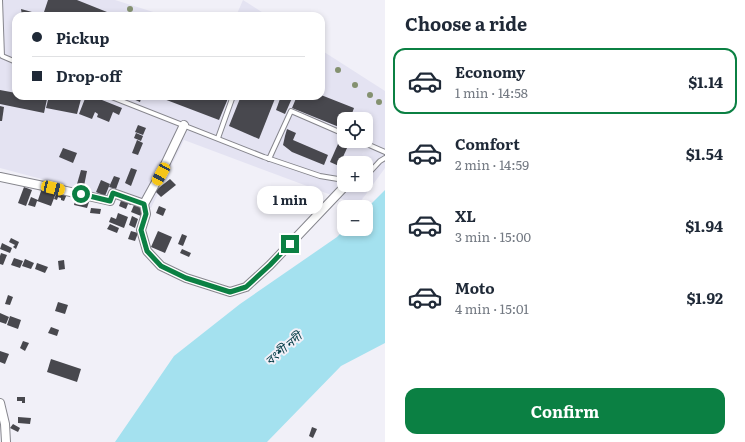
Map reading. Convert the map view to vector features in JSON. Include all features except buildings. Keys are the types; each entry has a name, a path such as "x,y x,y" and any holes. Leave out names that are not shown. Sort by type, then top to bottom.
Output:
{"street":[{"path":"184,125 161,174 144,204 146,214 141,230 147,251 161,266 186,278 230,292 246,287 270,265 339,192"},
{"path":"0,177 110,201 113,193 144,204"},
{"path":"0,403 5,424 6,442"}],"lane":[{"path":"0,0 2,56 12,60"},
{"path":"119,100 269,158 320,176 337,179"},
{"path":"218,138 232,100"},
{"path":"269,158 291,111 337,131"},
{"path":"373,147 385,152"},
{"path":"373,168 385,158"}],"shaded area":[{"path":"0,0 115,0 153,12 12,12 12,100 325,100 325,53 385,91 385,168 373,184 373,156 337,156 337,192 367,192 362,200 345,200 184,140 151,208 0,168"},
{"path":"243,0 262,12 238,12"}],"water":[{"name":"বংশী নদী","path":"385,190 385,343 341,366 267,442 115,442 174,356 240,304 338,236 373,236 373,202"}],"route":[{"path":"81,194 110,201 113,193 144,204 146,214 141,230 147,251 161,266 186,278 230,292 246,287 290,244"}]}
